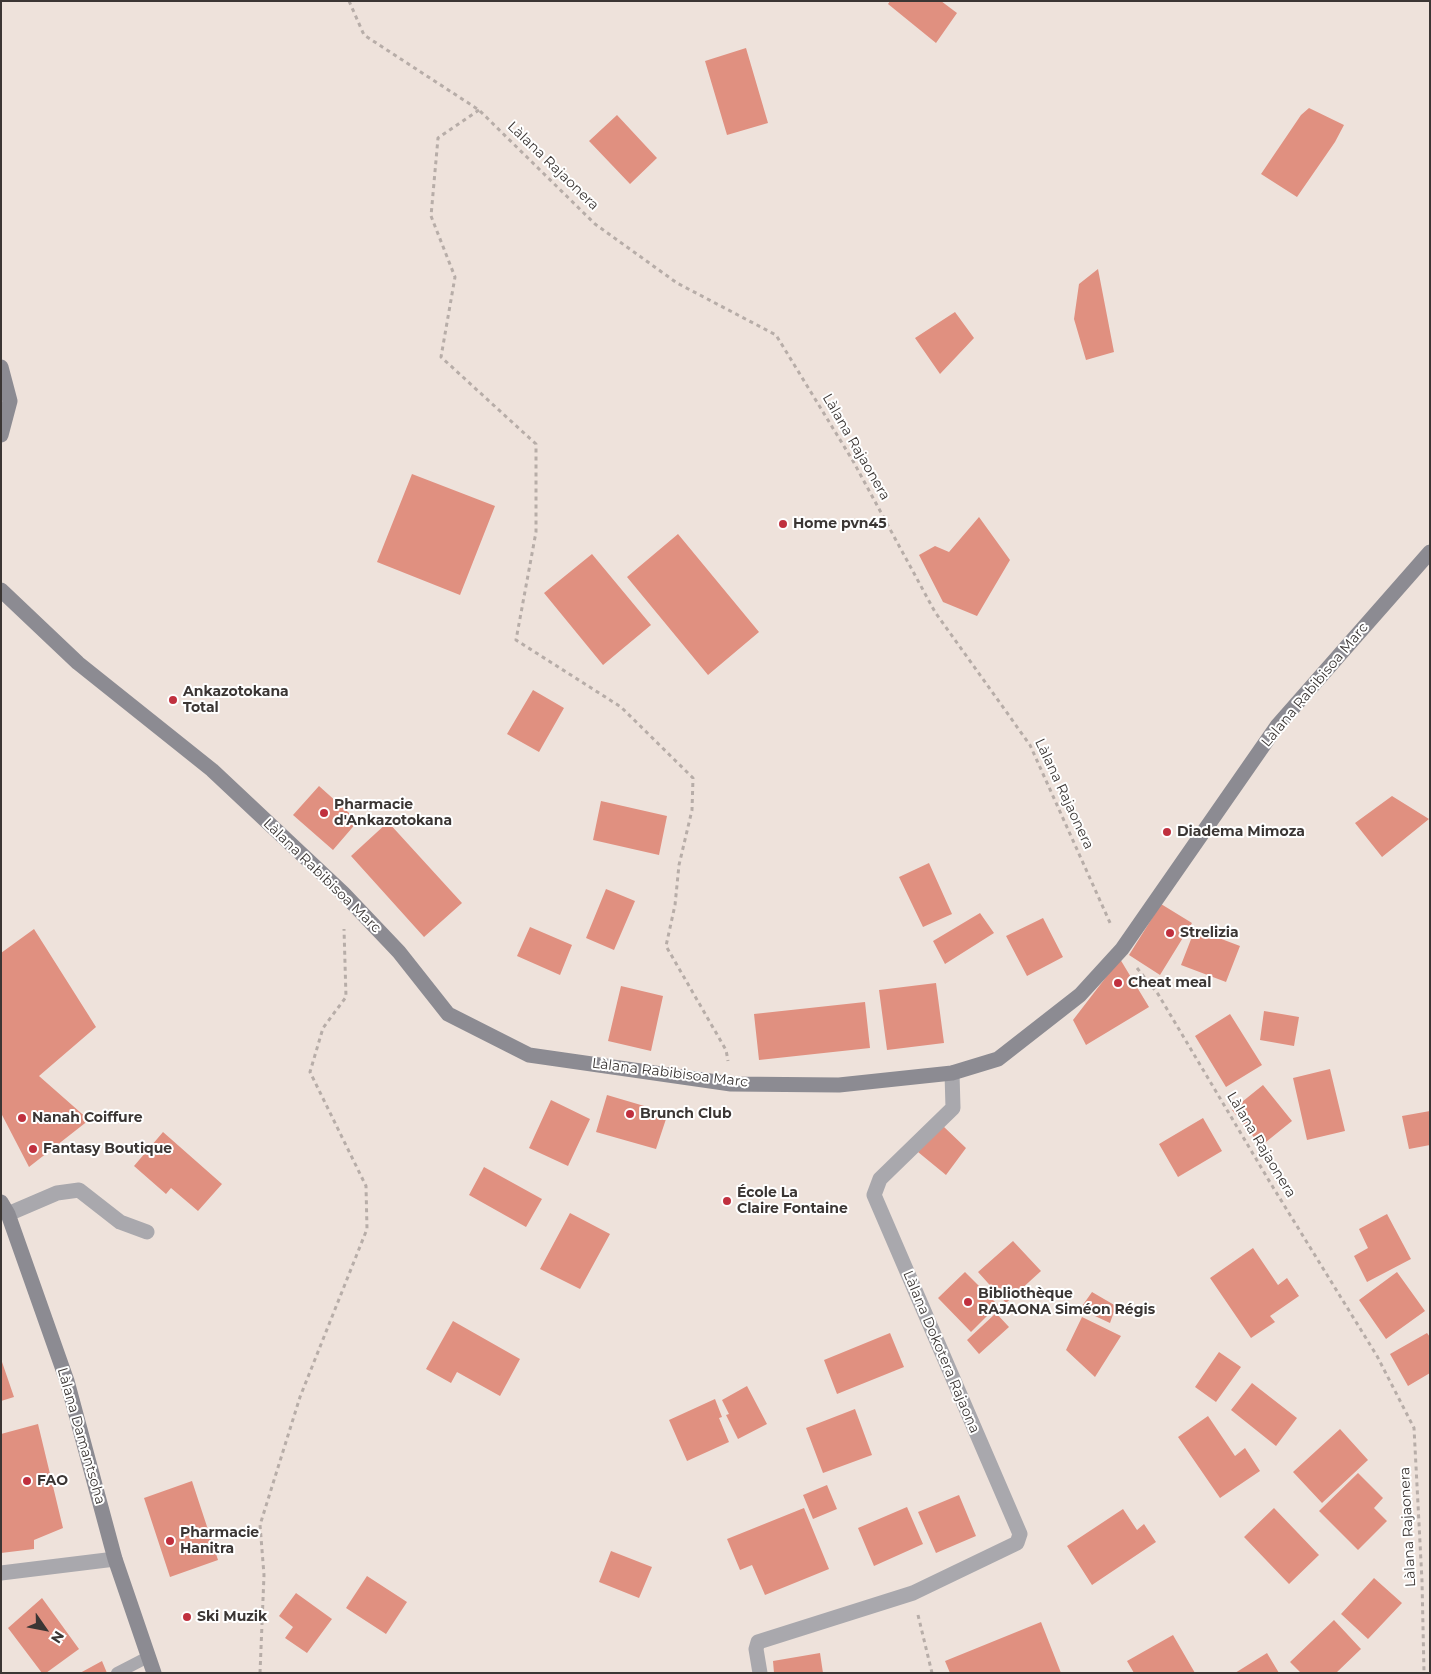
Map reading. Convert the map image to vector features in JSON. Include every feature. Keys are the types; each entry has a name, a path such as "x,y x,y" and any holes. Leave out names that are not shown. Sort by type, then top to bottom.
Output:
{"street":[{"path":"1,367 10,401 1,435"},
{"name":"Làlana Rabibisoa Marc","path":"1,590 78,663 212,770 343,893 398,952 448,1014 529,1055 731,1084 839,1085 952,1073 998,1058 1080,995 1122,949 1277,726 1430,552"},
{"name":"Làlana Dokotera Rajaona","path":"760,1673 756,1648 758,1642 913,1593 1016,1543 1020,1534 874,1195 880,1179 952,1108 952,1073"},
{"path":"5,1208 58,1193 79,1190 120,1222 147,1232"},
{"name":"Làlana Damantsoha","path":"5,1208 67,1381 115,1559 154,1673"},
{"path":"1,1573 115,1559"}],"lane":[{"path":"117,1673 148,1657"}],"path":[{"name":"Làlana Rajaonera","path":"349,1 364,35 479,110 596,224 677,283 776,335 853,461 935,612 1030,745 1122,949 1158,994 1266,1176 1377,1356 1414,1428 1422,1581 1424,1673"},
{"path":"479,110 438,138 431,216 455,277 441,357 536,444 536,532 516,640 621,707 693,778 692,810 679,865 675,905 666,946 726,1050 731,1084"},
{"path":"260,1673 264,1575 260,1525 300,1397 367,1229 366,1186 310,1072 323,1028 346,997 343,893"},
{"path":"913,1593 932,1673"}],"building":[{"path":"890,1 941,1 957,13 936,43 888,4"},
{"path":"746,48 768,123 727,135 705,61"},
{"path":"1309,108 1344,125 1335,142 1297,197 1261,174 1301,115"},
{"path":"617,115 657,158 630,184 589,141"},
{"path":"1098,269 1114,352 1086,360 1074,319 1079,284"},
{"path":"955,312 974,338 940,374 915,338"},
{"path":"412,474 495,506 460,595 377,562"},
{"path":"979,517 1010,560 977,616 943,602 919,555 935,546 949,552"},
{"path":"678,534 759,632 708,675 627,577"},
{"path":"592,554 651,625 603,665 544,593"},
{"path":"533,690 564,708 539,752 507,734"},
{"path":"319,786 358,821 333,850 293,815"},
{"path":"1392,796 1429,819 1382,857 1355,823"},
{"path":"601,801 667,816 659,855 593,840"},
{"path":"388,822 462,903 424,937 351,856"},
{"path":"929,863 952,914 923,927 899,877"},
{"path":"606,889 635,901 614,950 586,938"},
{"path":"1161,904 1192,923 1160,975 1129,955"},
{"path":"980,913 994,933 945,964 933,941"},
{"path":"1043,918 1063,957 1027,976 1006,936"},
{"path":"530,927 572,945 560,975 517,956"},
{"path":"34,929 96,1027 39,1076 89,1120 29,1167 1,1113 1,953"},
{"path":"1195,929 1240,946 1226,982 1181,965"},
{"name":"Cheat meal","path":"1120,959 1149,1007 1086,1045 1073,1020"},
{"path":"936,983 944,1043 887,1050 879,990"},
{"path":"621,986 663,996 651,1051 608,1041"},
{"path":"865,1002 870,1048 759,1060 754,1014"},
{"path":"1264,1011 1299,1017 1294,1046 1260,1040"},
{"path":"1230,1014 1262,1065 1226,1087 1195,1036"},
{"path":"1330,1069 1345,1131 1307,1140 1293,1078"},
{"path":"1263,1085 1292,1121 1261,1146 1232,1110"},
{"path":"607,1095 668,1113 656,1149 596,1132"},
{"path":"551,1100 590,1119 568,1166 529,1148"},
{"path":"1430,1111 1430,1145 1409,1149 1402,1116"},
{"path":"1203,1118 1222,1151 1178,1177 1159,1144"},
{"path":"943,1126 966,1148 946,1175 918,1152"},
{"path":"163,1132 222,1184 198,1211 171,1188 166,1194 134,1166"},
{"path":"484,1167 542,1199 526,1227 469,1195"},
{"path":"570,1213 610,1234 580,1289 540,1269"},
{"path":"1387,1214 1411,1259 1367,1282 1354,1256 1368,1248 1359,1229"},
{"path":"1013,1241 1041,1271 1006,1303 978,1272"},
{"path":"1253,1248 1278,1285 1287,1278 1299,1296 1270,1316 1275,1322 1251,1338 1210,1278"},
{"name":"Bibliothèque RAJAONA Siméon Régis","path":"965,1272 998,1305 971,1332 938,1298"},
{"path":"1397,1272 1425,1311 1386,1339 1359,1300"},
{"path":"1092,1292 1116,1306 1110,1323 1080,1309"},
{"path":"996,1313 1009,1327 979,1354 967,1340"},
{"path":"1082,1317 1121,1336 1095,1377 1066,1350"},
{"path":"453,1321 520,1359 500,1396 457,1372 451,1383 426,1369"},
{"path":"890,1333 904,1367 837,1394 824,1360"},
{"path":"1427,1333 1430,1337 1430,1373 1408,1386 1390,1354"},
{"path":"1219,1352 1241,1367 1216,1402 1195,1387"},
{"path":"1,1359 14,1397 1,1401"},
{"path":"1252,1383 1297,1418 1276,1446 1231,1410"},
{"path":"747,1386 767,1424 738,1439 726,1415 729,1414 722,1400"},
{"path":"715,1399 722,1417 719,1418 729,1442 687,1461 669,1420"},
{"path":"855,1409 872,1455 823,1473 806,1428"},
{"path":"1208,1416 1235,1456 1245,1448 1260,1471 1220,1498 1178,1437"},
{"name":"FAO","path":"38,1424 63,1528 34,1540 34,1549 1,1553 1,1434"},
{"path":"1340,1429 1368,1460 1322,1503 1293,1472"},
{"path":"1358,1473 1383,1498 1374,1508 1387,1521 1358,1550 1319,1511"},
{"path":"192,1481 218,1560 170,1577 144,1498"},
{"path":"827,1485 837,1509 813,1519 803,1495"},
{"path":"959,1495 976,1536 936,1553 918,1512"},
{"path":"907,1507 923,1544 874,1566 858,1528"},
{"path":"804,1508 829,1569 765,1595 752,1565 740,1570 727,1539"},
{"path":"1274,1508 1319,1555 1289,1584 1244,1537"},
{"path":"1123,1509 1137,1530 1144,1524 1156,1542 1092,1585 1067,1546"},
{"path":"611,1551 652,1567 639,1598 599,1582"},
{"path":"367,1576 407,1602 386,1634 346,1608"},
{"path":"1374,1578 1402,1603 1368,1639 1341,1614"},
{"path":"296,1593 332,1619 307,1653 285,1638 293,1627 279,1616"},
{"path":"42,1598 79,1649 46,1673 42,1673 8,1628"},
{"path":"1334,1620 1361,1649 1336,1673 1301,1673 1290,1662"},
{"path":"1041,1622 1061,1673 950,1673 945,1661"},
{"path":"1173,1635 1195,1673 1134,1673 1127,1661"},
{"path":"820,1653 823,1673 774,1673 773,1661"},
{"path":"1267,1653 1279,1673 1235,1673"},
{"path":"102,1661 107,1673 80,1673"}],"place":[{"name":"Home pvn45","path":"783,524"},
{"name":"Ankazotokana Total","path":"173,700"},
{"name":"Pharmacie d'Ankazotokana","path":"324,813"},
{"name":"Diadema Mimoza","path":"1167,832"},
{"name":"Strelizia","path":"1170,933"},
{"name":"Cheat meal","path":"1118,983"},
{"name":"Brunch Club","path":"630,1114"},
{"name":"Nanah Coiffure","path":"22,1118"},
{"name":"Fantasy Boutique","path":"33,1149"},
{"name":"École La Claire Fontaine","path":"727,1201"},
{"name":"Bibliothèque RAJAONA Siméon Régis","path":"968,1302"},
{"name":"FAO","path":"27,1481"},
{"name":"Pharmacie Hanitra","path":"170,1541"},
{"name":"Ski Muzik","path":"187,1617"}]}
